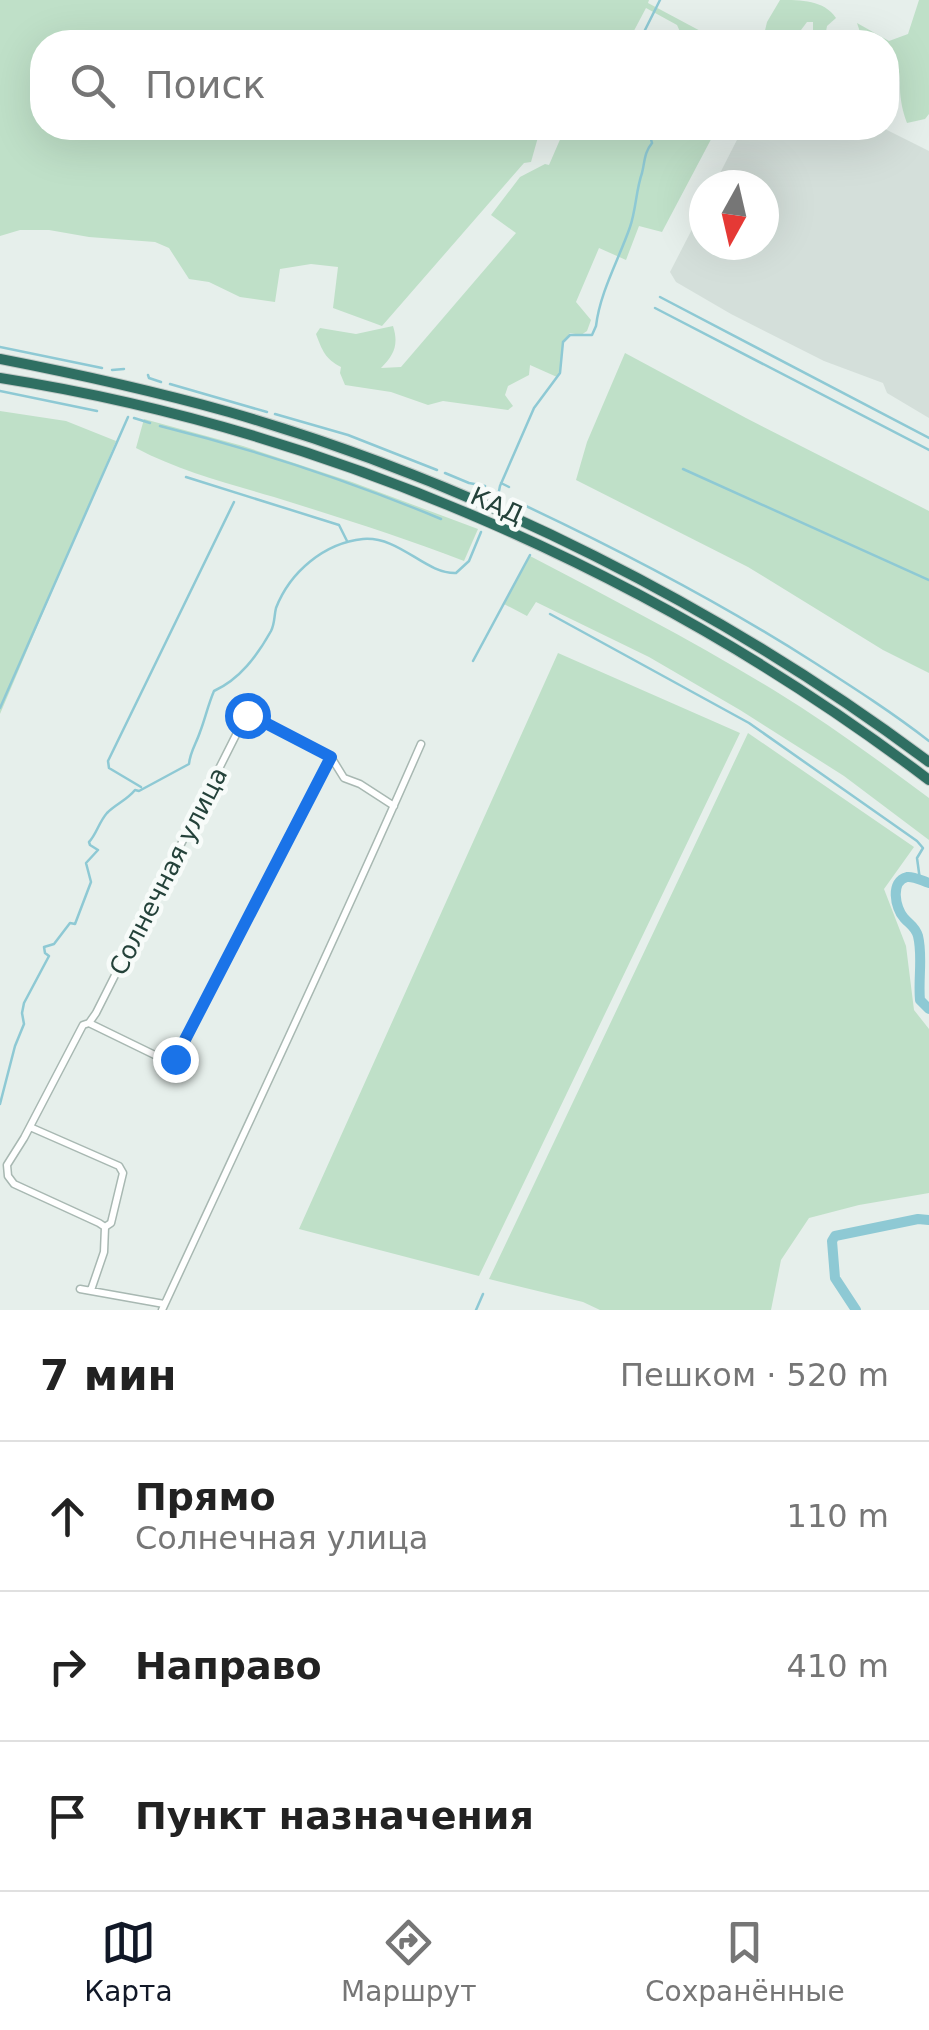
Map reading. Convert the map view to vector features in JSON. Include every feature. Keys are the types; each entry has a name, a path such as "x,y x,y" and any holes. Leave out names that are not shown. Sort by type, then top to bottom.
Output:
{"highway":[{"name":"КАД","path":"0,360 140,389 230,413 381,463 484,506 624,572 724,626 815,682 929,762"},
{"name":"КАД","path":"0,378 167,413 254,438 340,465 480,518 618,584 746,655 929,780"}],"street":[{"name":"Солнечная улица","path":"89,1023 247,715 331,757 344,778 394,806"},
{"path":"80,1289 163,1307 330,950 421,744"},
{"path":"105,1228 14,1184 7,1165 83,1026 89,1023 165,1060 175,1059 331,757"},
{"path":"30,1128 119,1166 123,1172 91,1290"}],"shaded area":[{"path":"899,136 929,151 929,418 887,393 883,383 824,361 731,314 676,282 670,272 689,235 689,260 779,260 779,170 722,170 737,140 899,140"}],"green space":[{"path":"0,0 649,0 648,3 699,30 679,30 646,8 634,30 30,30 30,140 537,140 531,162 524,163 382,326 333,308 338,267 311,264 280,269 275,302 240,297 209,282 189,279 169,248 155,242 49,230 20,230 0,236"},
{"path":"780,0 811,2 836,18 826,30 813,30 813,22 807,22 801,30 765,30"},
{"path":"919,0 929,0 929,114 925,119 907,123 901,101 899,37 908,34"},
{"path":"560,140 711,140 695,170 689,170 689,181 662,232 639,226 626,260 599,248 576,302 591,320 587,331 581,335 570,333 563,342 557,377 530,365 529,375 508,386 505,395 513,406 508,410 443,401 428,405 391,392 345,385 341,367 320,345 316,334 320,328 356,334 393,326 394,349 381,368 401,367 516,233 491,215 520,177 549,165"},
{"path":"625,353 929,511 929,673 883,650 748,567 576,480 587,442"},
{"path":"0,411 66,421 116,441 0,714"},
{"path":"144,419 243,446 478,529 464,561 203,476 136,448"},
{"path":"530,556 742,671 871,756 929,798 929,840 844,776 649,657 536,602 527,616 504,604"},
{"path":"558,653 740,733 479,1276 299,1229"},
{"path":"748,733 914,847 884,889 906,946 914,1010 929,1029 929,1193 809,1218 781,1260 771,1310 600,1310 583,1302 489,1279"}],"waterway":[{"path":"645,30 660,0"},
{"path":"498,496 534,408 560,373 563,342 570,335 592,335 596,326 632,220 651,140"},
{"path":"660,297 929,438"},
{"path":"655,308 929,450"},
{"path":"0,347 102,368"},
{"path":"112,370 124,369"},
{"path":"148,375 161,382"},
{"path":"170,384 267,412"},
{"path":"0,391 97,411"},
{"path":"275,414 348,435 437,470"},
{"path":"0,708 128,417"},
{"path":"134,418 150,423"},
{"path":"160,426 302,467 441,519"},
{"path":"683,469 929,580"},
{"path":"445,473 485,486"},
{"path":"186,477 339,525 347,541"},
{"path":"501,483 509,487"},
{"path":"511,499 628,556 741,618 859,691 929,741"},
{"path":"141,787 109,768 108,761 234,502"},
{"path":"0,1104 24,1024 24,1003 49,956 44,947 54,944 70,923 75,924 91,882 86,863 98,850 89,842 107,813 135,790 189,764 214,691 240,673 260,649 272,628 282,595 299,571 335,546 363,539 389,543 434,568 456,573 469,561 481,532"},
{"path":"473,661 530,555"},
{"path":"550,614 749,723 917,841 923,848 917,858 920,880"},
{"path":"929,883 907,877 896,889 901,914 918,936 920,1000 929,1009"},
{"path":"856,1310 835,1278 835,1236 929,1220"},
{"path":"476,1310 483,1294"}],"route":[{"path":"175,1059 331,757 247,715"}]}
